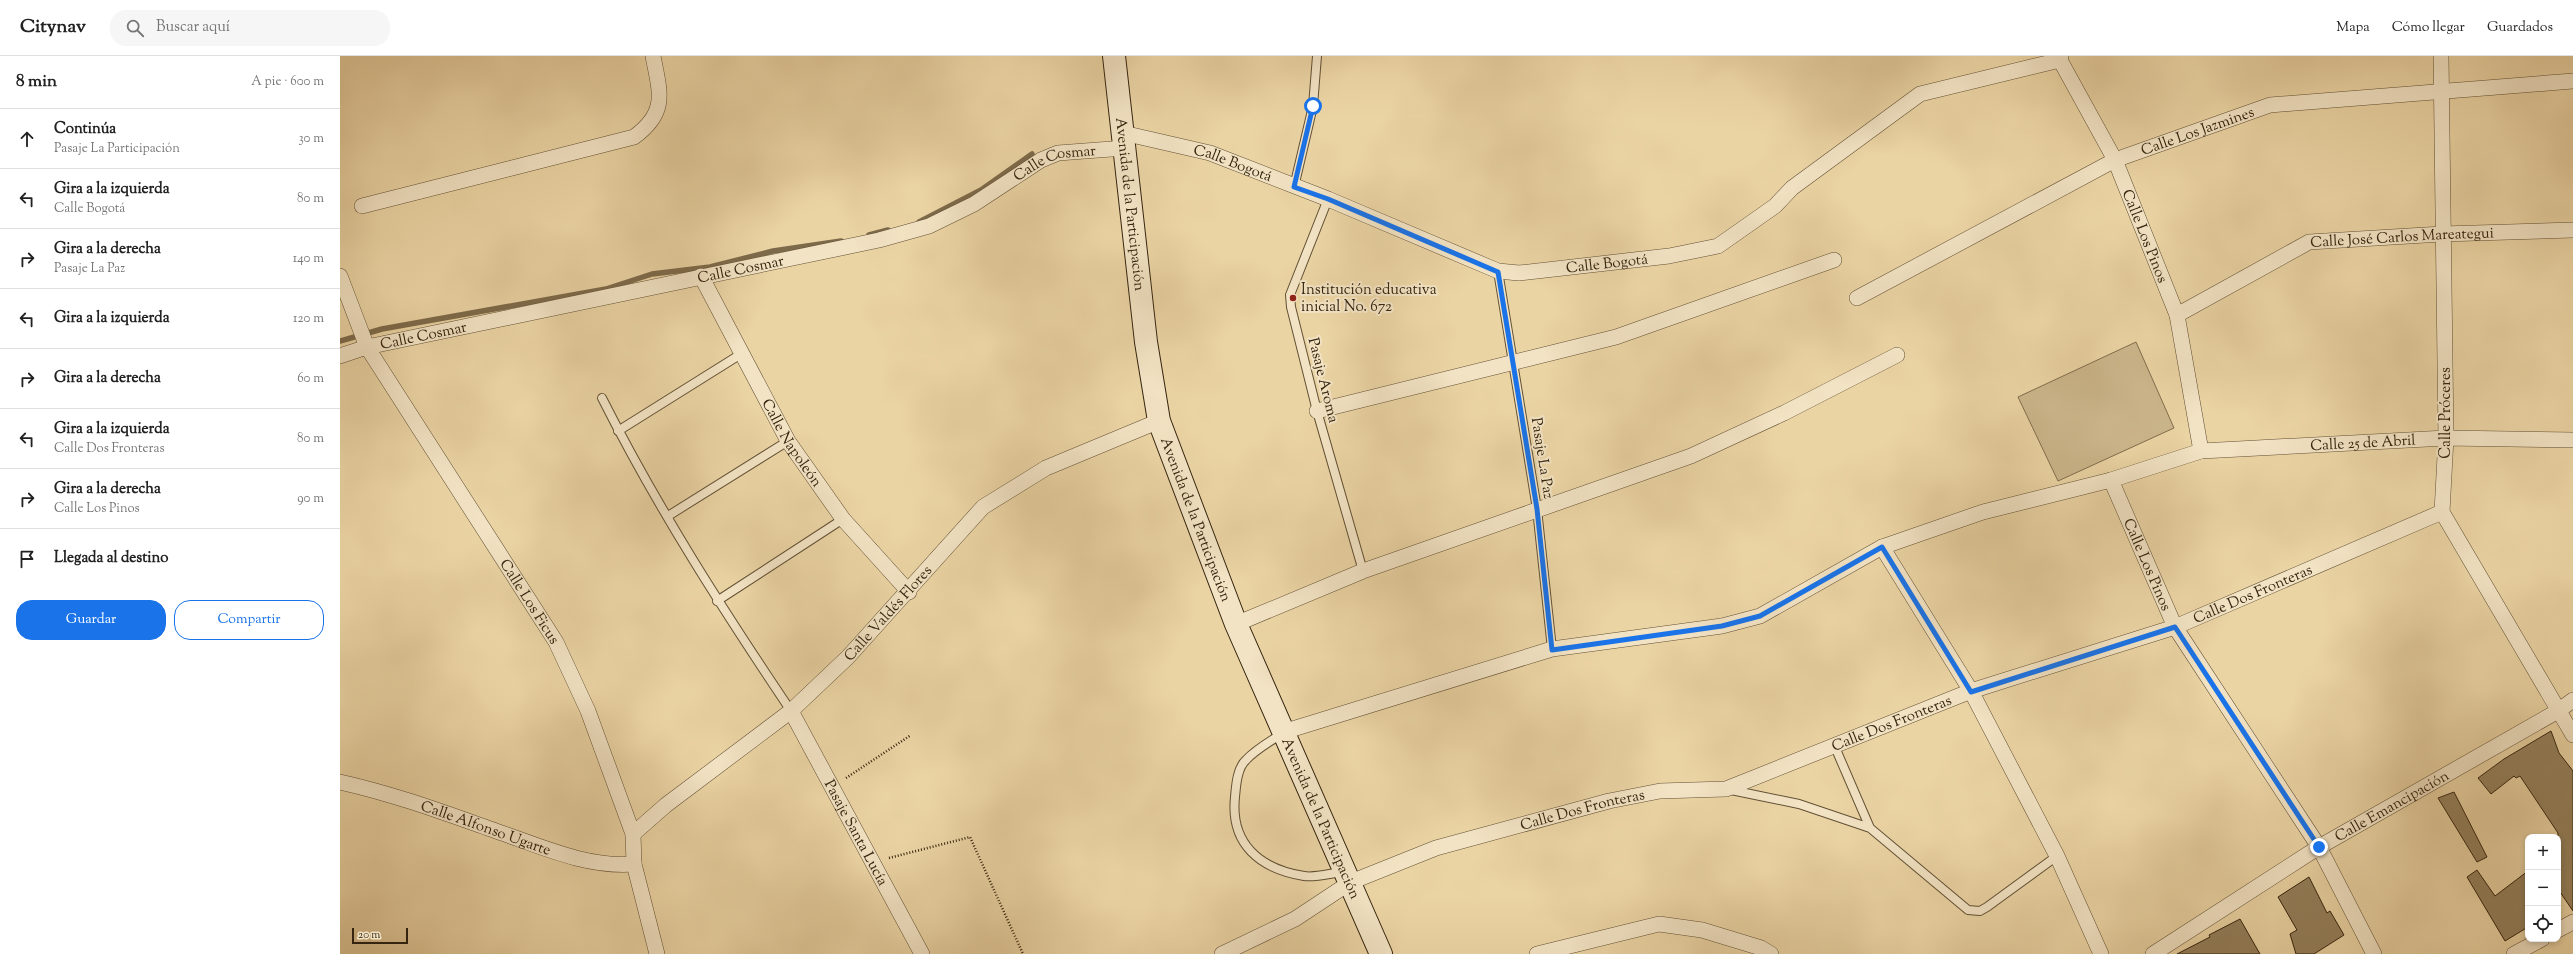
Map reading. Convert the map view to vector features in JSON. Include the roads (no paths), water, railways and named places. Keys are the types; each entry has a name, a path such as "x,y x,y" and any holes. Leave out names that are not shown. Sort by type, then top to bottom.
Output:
{"main road":[{"name":"Avenida de la Participación","path":"1114,56 1145,334 1159,421 1236,624 1381,954"}],"street":[{"path":"362,206 634,137 648,126 658,113 660,99 653,56"},
{"name":"Calle Próceres","path":"2441,56 2442,234 2446,438 2442,512"},
{"name":"Calle Bogotá","path":"1124,140 1210,153 1328,199 1498,272 1519,274 1669,256 1718,246 1775,206 1792,188 1920,94 2061,58"},
{"name":"Calle Los Pinos","path":"2061,58 2114,160 2178,315 2200,450"},
{"name":"Calle Los Jazmines","path":"1857,298 2114,160 2270,105 2573,81"},
{"name":"Calle Cosmar","path":"340,356 367,347 879,240 929,226 974,204 1047,158 1058,153 1124,140"},
{"name":"Calle José Carlos Mareategui","path":"2178,315 2309,242 2442,234 2573,230"},
{"path":"1317,411 1513,361 1616,338 1834,260"},
{"name":"Calle Los Ficus","path":"340,276 367,347 556,642 588,711 633,834 634,864 657,954"},
{"name":"Calle Napoleón","path":"701,276 788,441 843,519 908,592"},
{"path":"1236,624 1363,571 1691,456 1784,413 1897,356"},
{"name":"Calle Valdés Flores","path":"633,834 666,805 791,711 848,657 983,507 1046,468 1159,421"},
{"name":"Calle 25 de Abril","path":"1283,732 1552,650 1722,626 1760,616 1882,547 1983,512 2111,480 2200,450 2446,438 2573,440"},
{"name":"Calle Los Pinos","path":"2111,480 2175,627 2319,847 2374,954"},
{"path":"2442,512 2558,712 2573,735"},
{"name":"Calle Dos Fronteras","path":"1222,954 1295,919 1348,877 1436,848 1609,801 1660,791 1726,789 1971,692 2175,627 2442,512"},
{"path":"1882,547 1971,692 2057,856 2101,954"},
{"name":"Calle Emancipación","path":"2153,954 2319,847 2558,712 2573,700"},
{"name":"Pasaje Santa Lucía","path":"791,711 922,954"},
{"name":"Calle Alfonso Ugarte","path":"340,782 389,793 567,856 612,866 634,864"},
{"path":"2561,928 2573,922"},
{"path":"1537,954 1659,924 1702,930 1761,948 1771,954"},
{"path":"2514,954 2536,942"}],"lane":[{"path":"1294,187 1313,106 1317,56"},
{"name":"Pasaje Aroma","path":"1328,199 1290,295 1317,411 1363,571"},
{"name":"Pasaje La Paz","path":"1498,272 1537,509 1552,650"},
{"path":"618,431 741,354"},
{"path":"602,398 618,431 717,601 791,711"},
{"path":"668,516 788,441"},
{"path":"717,601 843,519"},
{"path":"1283,732 1245,760 1236,781 1234,806 1240,839 1254,858 1274,868 1305,877 1348,877"},
{"path":"1835,747 1870,828"},
{"path":"1726,789 1799,804 1870,828 1968,910 1980,911 1987,907 2057,856"}],"waterway":[{"path":"919,222 981,190 1032,154"},
{"path":"869,235 888,230"},
{"path":"340,341 382,329 606,289 652,274 710,267 773,251 841,241"}],"place":[{"name":"Institución educativa inicial No. 672","path":"1293,298"}]}
